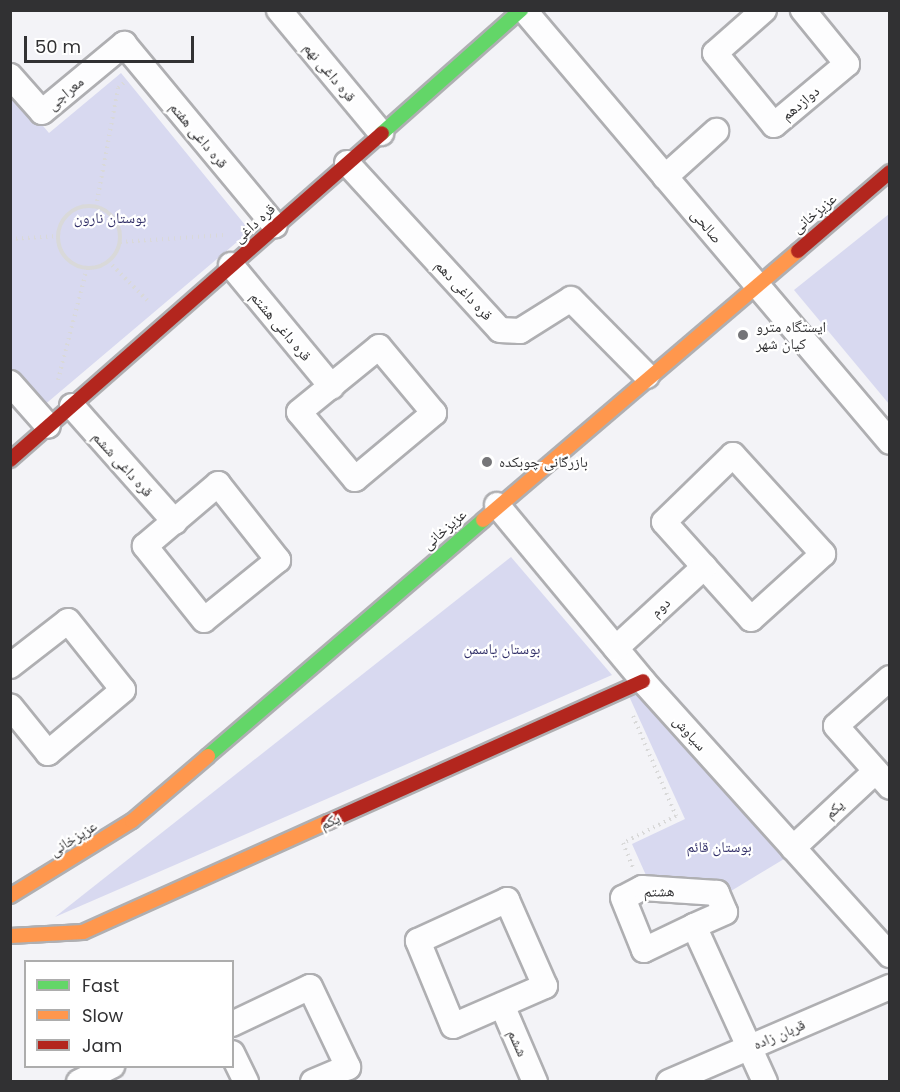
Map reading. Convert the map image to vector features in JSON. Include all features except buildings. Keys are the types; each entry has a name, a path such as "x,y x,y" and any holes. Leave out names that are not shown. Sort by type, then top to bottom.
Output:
{"street":[{"name":"قره داغی نهم","path":"279,10 381,133"},
{"name":"قره داغی","path":"10,460 522,10"},
{"name":"صالحی","path":"522,10 890,442"},
{"name":"دوازدهم","path":"764,10 738,19 715,52 774,125 847,64 803,10"},
{"name":"قره داغی هفتم","path":"124,44 275,226"},
{"name":"معراجی","path":"10,76 42,112 124,44"},
{"path":"665,177 716,131"},
{"name":"قره داغی دهم","path":"347,163 500,330 520,332 571,299 647,376"},
{"name":"عزیزخانی","path":"10,896 132,821 755,283 890,172"},
{"name":"قره داغی هشتم","path":"231,265 332,387"},
{"path":"379,346 434,412 355,479 299,412 332,387 379,346"},
{"path":"10,383 48,426"},
{"name":"قره داغی ششم","path":"72,406 175,522"},
{"path":"733,455 823,554 751,619 704,567 664,522 733,455"},
{"path":"218,484 278,560 204,620 146,546 175,522 218,484"},
{"name":"سیاوش","path":"497,505 616,648 632,685 793,848 890,955"},
{"name":"دوم","path":"616,648 704,567"},
{"path":"10,706 48,753 123,690 68,621 14,657"},
{"path":"883,779 836,726 890,678"},
{"name":"یکم","path":"10,936 83,932 632,685"},
{"name":"یکم","path":"793,848 883,779"},
{"name":"هشتم","path":"642,888 717,893 725,912 694,926 644,950 623,898 642,888"},
{"path":"507,900 545,986 502,1005 453,1026 418,941 507,900"},
{"path":"694,926 765,1082"},
{"path":"234,1023 310,987 348,1067 313,1082"},
{"name":"قربان زاده","path":"669,1082 890,987"},
{"name":"ششم","path":"502,1005 535,1082"},
{"path":"234,1057 246,1082"},
{"path":"79,1082 110,1068"},
{"path":"115,1068 122,1082"}],"path":[{"path":"96,207 118,88 143,67"},
{"path":"96,207 113,217 120,242 108,261 87,268 66,258 57,236 68,213 96,207"},
{"path":"120,242 238,234 250,248"},
{"path":"10,239 57,236"},
{"path":"108,261 167,321"},
{"path":"72,406 56,386 87,268"},
{"path":"632,685 676,816 622,843 642,888"}],"green space":[{"name":"بوستان نارون","path":"121,73 250,231 42,407 11,368 10,87 49,133"},
{"path":"889,214 889,404 794,290"},
{"name":"بوستان یاسمن","path":"511,557 612,675 55,917"},
{"name":"بوستان قائم","path":"640,688 784,859 731,891 649,882 632,844 685,819 628,694"}],"traffic: fast":[{"path":"382,133 521,10"},
{"path":"208,756 483,520"}],"traffic: slow":[{"path":"483,520 798,251"},
{"path":"10,896 132,821 208,756"},
{"path":"10,936 83,932 328,822"}],"traffic: jam":[{"path":"10,460 382,133"},
{"path":"798,251 890,172"},
{"path":"328,822 643,681"}],"place":[{"name":"ایستگاه مترو کیان شهر","path":"743,335"},
{"name":"بازرگانی چوبکده","path":"487,462"}]}
